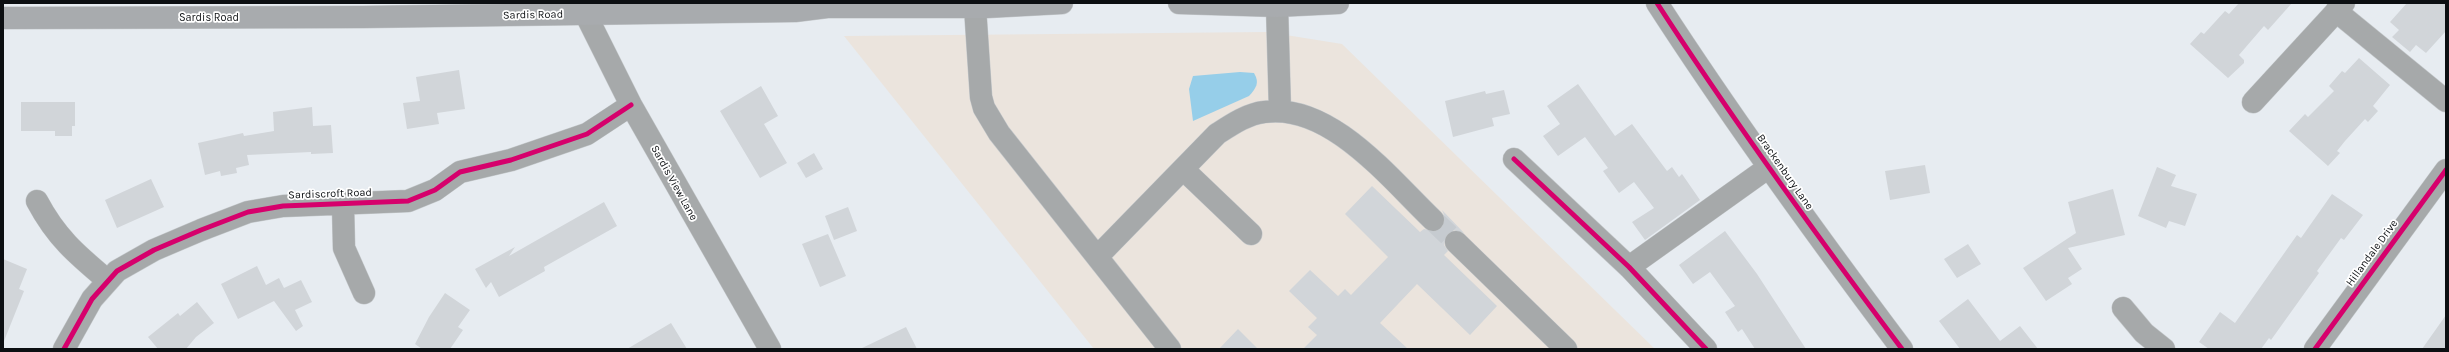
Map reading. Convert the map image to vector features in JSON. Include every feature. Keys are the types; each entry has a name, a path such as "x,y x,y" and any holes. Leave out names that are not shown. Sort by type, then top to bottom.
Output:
{"main road":[{"name":"Sardis Road","path":"3,18 582,8 795,12 827,7 983,6 1062,3"},
{"path":"1179,3 1277,6 1338,3"}],"street":[{"name":"Brackenbury Lane","path":"1657,3 1700,69 1829,252 1902,349"},
{"path":"983,6 981,97 984,108 999,133 1098,256 1170,349"},
{"path":"1277,6 1280,111"},
{"path":"2253,102 2340,7 2446,102"},
{"name":"Sardis View Lane","path":"582,8 631,105 770,349"},
{"name":"Sardiscroft Road","path":"64,349 92,299 107,280 129,263 154,250 248,212 283,206 343,205 408,200 434,190 460,172 511,160 587,134 631,105"},
{"path":"1098,256 1217,134 1235,122 1263,112 1280,111 1307,116 1324,123 1351,141 1433,220"},
{"path":"1514,159 1629,267 1706,349"},
{"path":"1629,267 1769,167"},
{"path":"1183,169 1251,234"},
{"name":"Hillandale Drive","path":"2315,349 2446,170"},
{"path":"37,200 47,220 65,244 107,280"},
{"path":"343,205 344,248 364,293"},
{"path":"1456,242 1566,349"},
{"path":"2123,308 2144,334 2164,349"}],"shaded area":[{"path":"1267,32 1342,44 1655,349 1094,349 844,36"}],"water":[{"path":"1240,72 1254,73 1256,77 1257,83 1249,96 1193,121 1189,89 1193,76"}],"building":[{"path":"2239,3 2292,3 2268,30 2264,26 2239,55 2244,60 2244,63 2228,78 2190,44 2201,32 2204,34 2225,11 2229,14"},
{"path":"2407,3 2446,3 2446,31 2426,53 2416,45 2410,52 2392,37 2399,30 2390,22"},
{"path":"2359,58 2390,85 2373,106 2378,111 2368,122 2365,119 2345,141 2337,151 2340,153 2328,166 2289,131 2305,114 2308,117 2334,91 2329,86 2342,71 2345,73"},
{"path":"459,70 465,109 437,113 439,124 407,129 403,103 420,101 416,77"},
{"path":"1578,84 1615,136 1632,124 1667,171 1672,167 1679,177 1682,174 1700,200 1645,240 1632,222 1654,208 1634,182 1619,193 1603,171 1608,168 1585,137 1558,156 1543,136 1560,124 1547,106"},
{"path":"761,86 778,116 764,124 787,163 760,178 720,111"},
{"path":"1504,90 1510,114 1492,118 1494,126 1453,137 1445,101 1485,91 1486,94"},
{"path":"21,102 75,102 75,126 72,126 72,136 55,136 55,131 21,131"},
{"path":"312,107 313,126 331,125 333,153 311,154 311,152 247,155 249,165 236,168 237,173 221,176 220,171 205,175 198,143 243,133 244,136 274,131 273,112"},
{"path":"814,153 823,169 806,178 797,163"},
{"path":"1925,165 1930,193 1890,200 1885,171"},
{"path":"2157,167 2176,175 2171,186 2197,194 2185,226 2169,221 2166,228 2138,216"},
{"path":"151,179 164,207 117,228 105,200"},
{"path":"1372,186 1420,232 1424,229 1436,232 1442,229 1445,217 1442,210 1464,233 1453,230 1447,234 1444,245 1448,251 1444,255 1497,306 1470,335 1417,284 1380,323 1408,349 1303,349 1317,335 1308,327 1317,318 1289,291 1310,270 1338,296 1345,289 1351,295 1388,257 1345,214"},
{"path":"2113,189 2125,235 2068,248 2082,269 2068,278 2072,284 2046,301 2023,268 2076,233 2068,202"},
{"path":"2332,194 2363,215 2344,240 2341,238 2317,271 2319,273 2271,340 2269,338 2261,349 2209,349 2199,342 2220,312 2235,323 2297,235 2301,238"},
{"path":"604,202 617,226 544,267 545,271 499,297 491,282 486,288 475,269 515,247 509,256"},
{"path":"848,207 857,231 834,240 825,216"},
{"path":"1725,231 1757,274 1806,349 1755,349 1742,329 1738,332 1725,312 1735,306 1710,272 1693,284 1679,265"},
{"path":"828,234 846,276 820,287 802,244"},
{"path":"1968,244 1981,264 1957,278 1944,259"},
{"path":"3,259 27,269 19,289 24,291 4,341"},
{"path":"257,266 266,285 279,278 284,288 301,280 312,302 295,310 303,326 296,331 274,301 238,319 221,284"},
{"path":"445,293 470,310 458,327 463,330 450,349 422,349 415,344 429,317"},
{"path":"1968,299 2000,341 2020,326 2038,349 1960,349 1939,321"},
{"path":"197,302 214,323 196,337 186,349 158,349 148,337 178,313 180,316"},
{"path":"2446,315 2446,349 2422,349"},
{"path":"671,323 687,349 627,349"},
{"path":"906,327 917,349 860,349"},
{"path":"1238,329 1258,349 1219,349"}],"tunnel":[{"path":"1433,220 1456,242"}],"cycle path":[{"path":"1657,3 1776,178 1902,349"},
{"path":"64,349 92,299 117,271 154,250 248,212 283,206 408,201 435,190 460,172 511,160 587,134 631,105"},
{"path":"1514,159 1629,267 1706,349"},
{"path":"2315,349 2446,170"}]}
